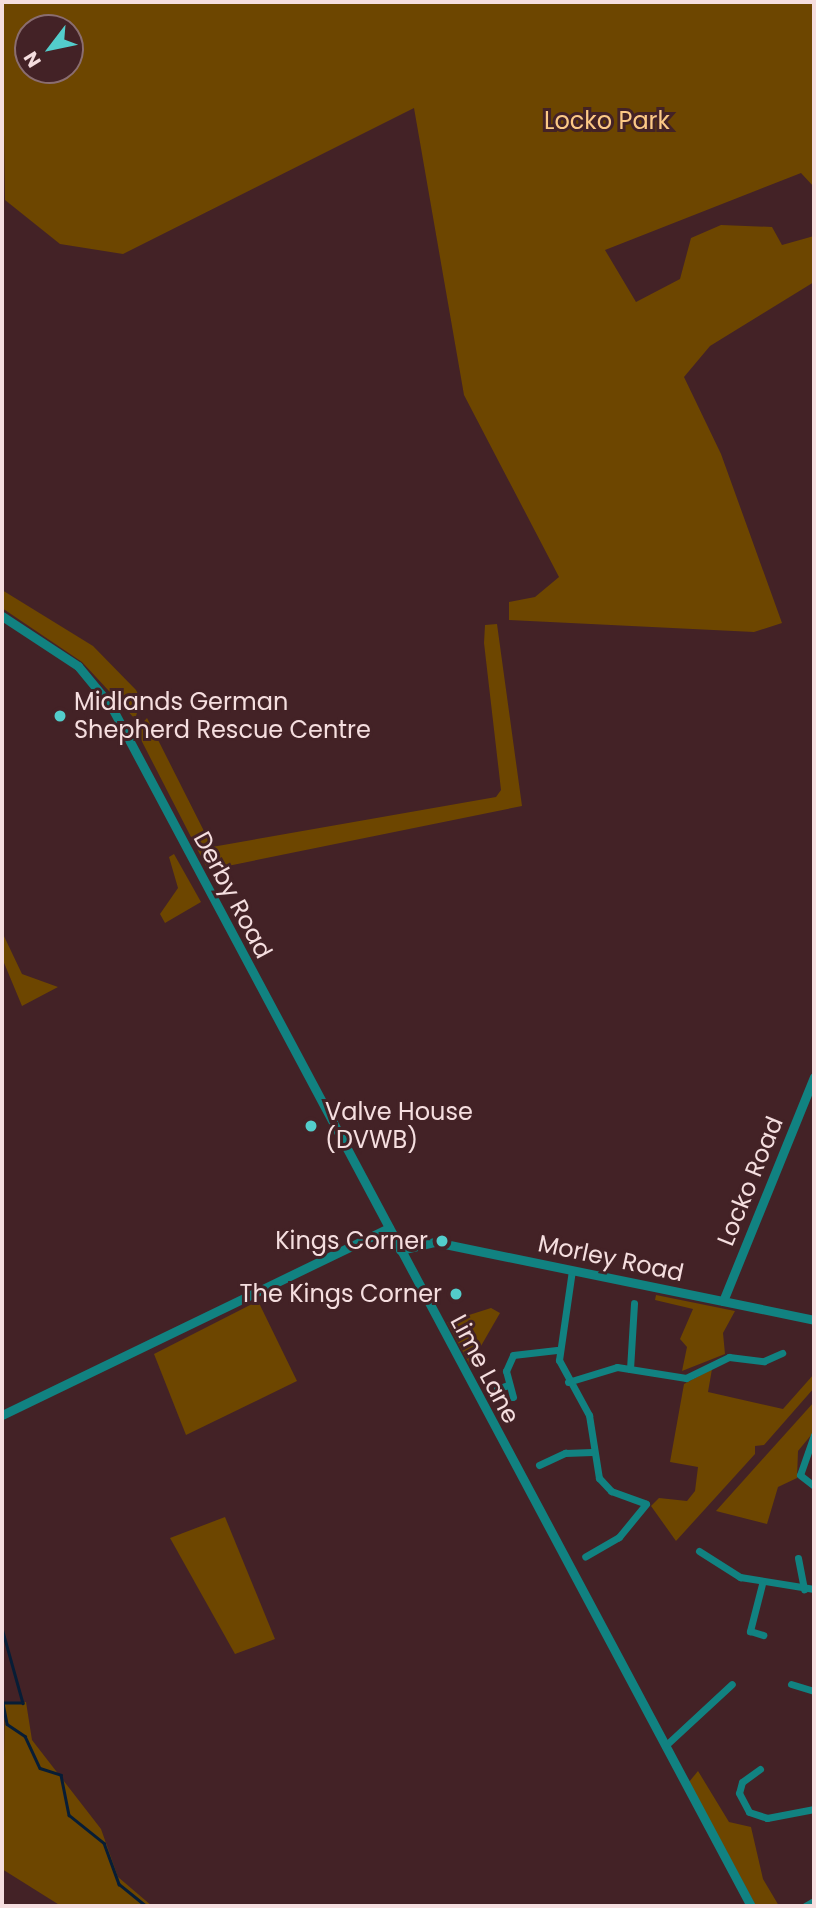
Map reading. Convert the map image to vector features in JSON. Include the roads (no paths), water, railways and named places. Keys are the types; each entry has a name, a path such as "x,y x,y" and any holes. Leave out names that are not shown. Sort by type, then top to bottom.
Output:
{"street":[{"name":"Derby Road","path":"2,616 78,666 111,706 388,1228"},
{"name":"Locko Road","path":"723,1301 814,1077"},
{"name":"Lime Lane","path":"388,1228 751,1906"},
{"path":"2,1415 388,1228"},
{"name":"Morley Road","path":"400,1250 435,1242 814,1320"},
{"path":"572,1269 557,1350 568,1382 589,1415 596,1471 611,1491 646,1504 634,1523 601,1548 585,1556"},
{"path":"630,1368 634,1303"},
{"path":"513,1397 508,1385 513,1355 557,1350"},
{"path":"568,1382 603,1368 630,1368 680,1379 729,1357 768,1360 782,1353"},
{"path":"768,1360 772,1371"},
{"path":"497,1389 508,1385"},
{"path":"814,1435 800,1475 814,1486"},
{"path":"539,1465 552,1459 592,1452"},
{"path":"552,1459 557,1469"},
{"path":"601,1548 605,1556"},
{"path":"699,1551 762,1584 814,1589"},
{"path":"798,1558 804,1589"},
{"path":"762,1584 750,1631 763,1635"},
{"path":"665,1746 732,1684"},
{"path":"792,1684 814,1691"},
{"path":"760,1769 742,1782 739,1793 749,1812 767,1818 814,1810"},
{"path":"801,1896 810,1903"}],"waterway":[{"path":"2,1628 23,1703 3,1703 7,1724 25,1736 40,1768 61,1775 69,1815 104,1843 119,1884 146,1906"}],"place":[{"name":"Midlands German Shepherd Rescue Centre","path":"60,716"},
{"name":"Valve House (DVWB)","path":"311,1126"},
{"name":"Kings Corner","path":"442,1241"},
{"name":"The Kings Corner","path":"456,1294"}],"park label":[{"name":"Locko Park","path":"607,121"}]}
